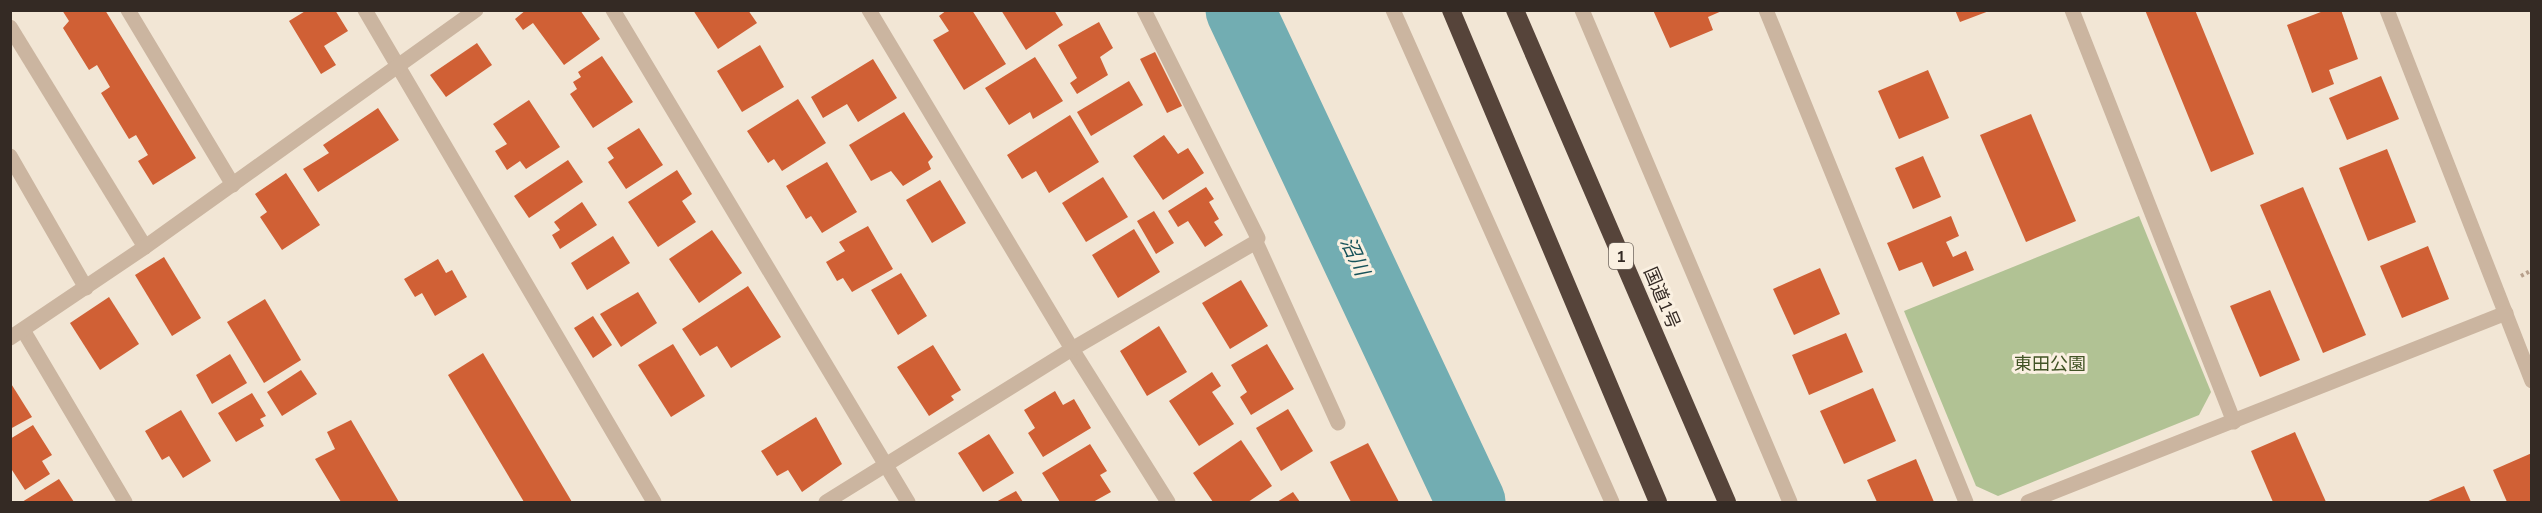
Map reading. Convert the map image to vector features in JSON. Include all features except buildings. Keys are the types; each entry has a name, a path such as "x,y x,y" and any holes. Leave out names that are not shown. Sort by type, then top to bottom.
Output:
{"highway":[{"path":"1451,10 1658,502"},
{"name":"国道1号","path":"1515,10 1727,502"}],"street":[{"path":"128,10 233,185"},
{"path":"365,10 654,502"},
{"path":"125,502 17,334 399,68 476,10"},
{"path":"614,10 908,502"},
{"path":"1144,10 1258,238 1256,242 1338,423"},
{"path":"1393,10 1610,496"},
{"path":"1581,10 1791,502"},
{"path":"1766,10 1966,502"},
{"path":"2072,10 2234,422"},
{"path":"2387,10 2532,381"},
{"path":"873,12 1072,348 1168,502"},
{"path":"10,27 145,247"},
{"path":"10,156 86,288"},
{"path":"826,502 1072,348 1256,242"},
{"path":"2028,502 2506,313"}],"green space":[{"name":"東田公園","path":"2139,216 2211,392 2199,415 1998,496 1976,486 1904,311"}],"waterway":[{"name":"沼川","path":"1240,10 1471,502"}]}
